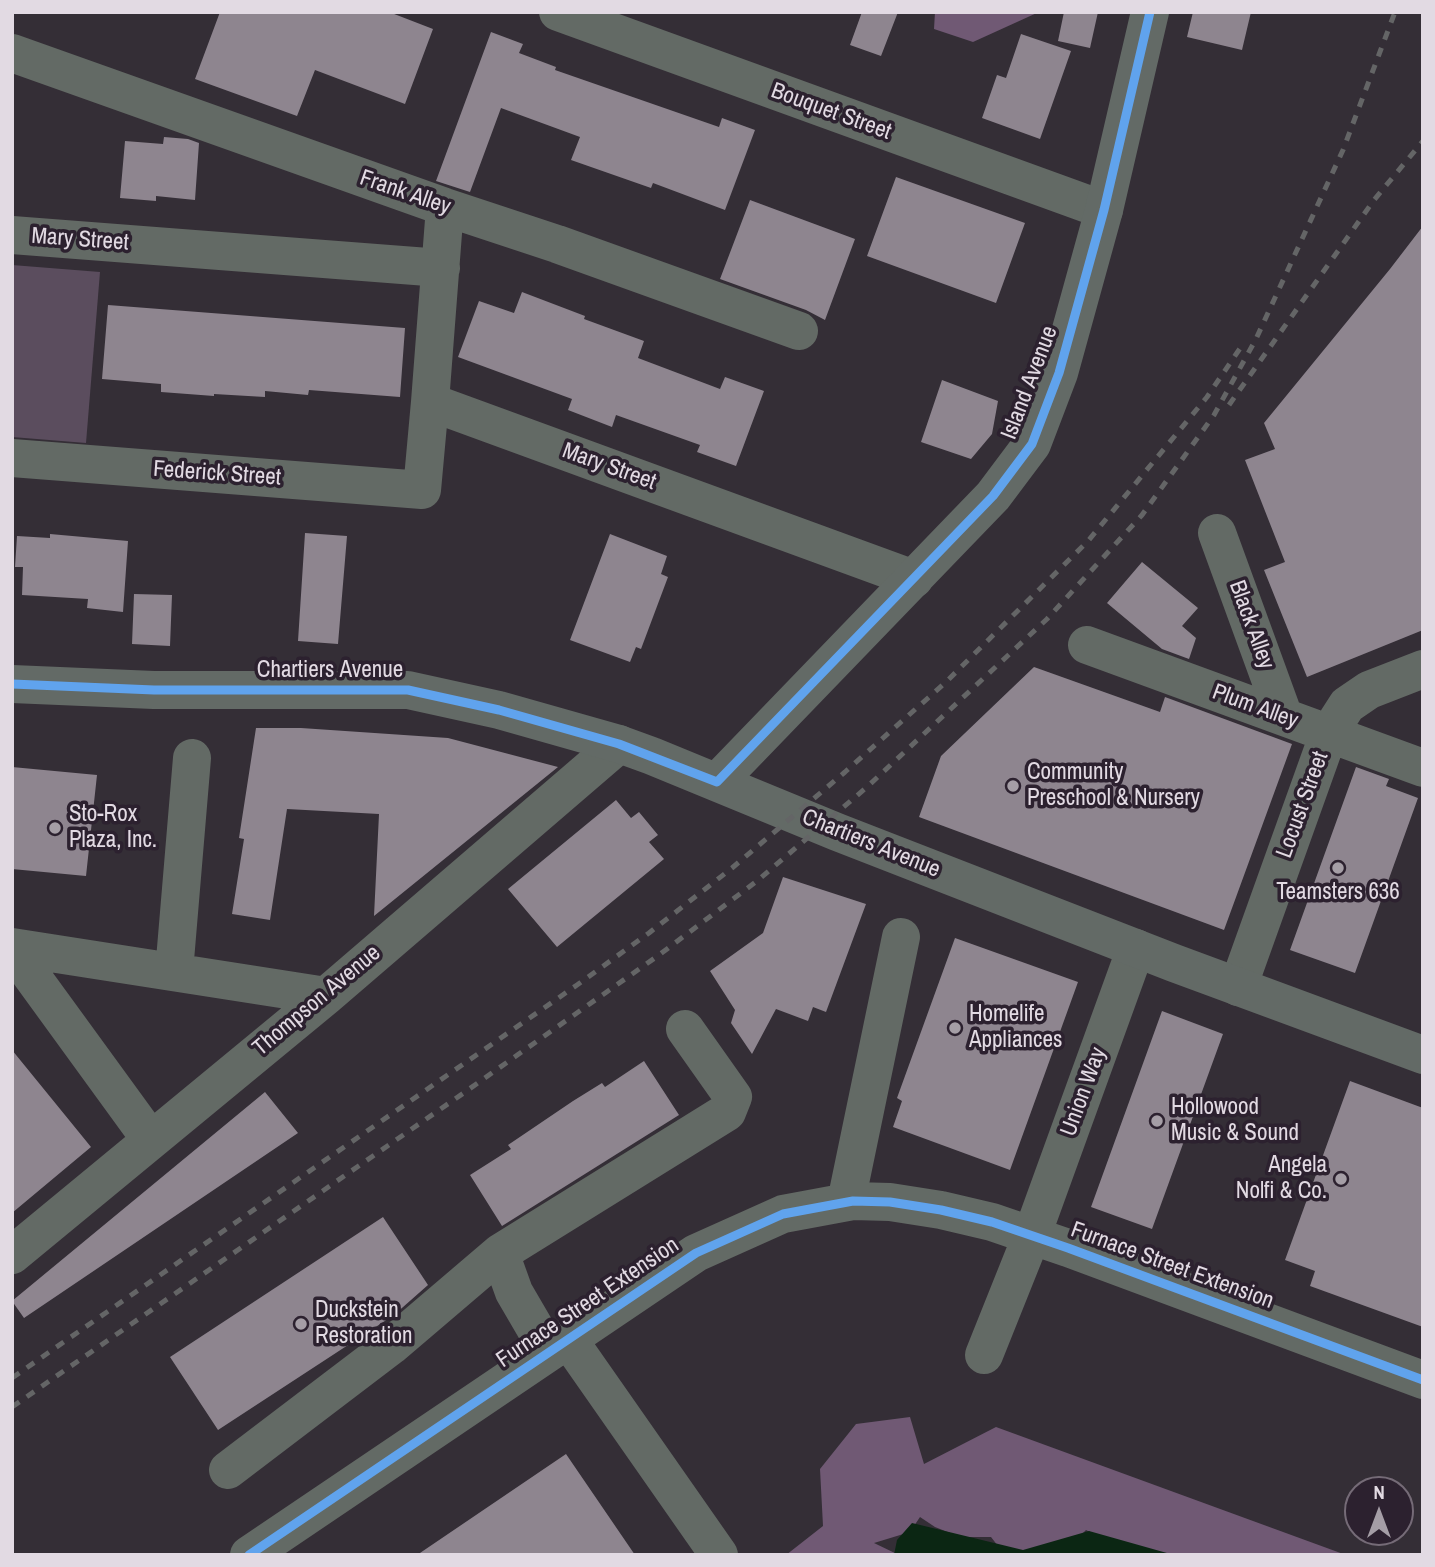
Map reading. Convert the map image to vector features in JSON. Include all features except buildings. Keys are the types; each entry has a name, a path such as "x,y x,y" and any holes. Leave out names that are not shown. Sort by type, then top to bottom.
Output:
{"main road":[{"name":"Island Avenue","path":"717,782 993,496 1032,444 1059,373 1104,210 1150,12"},
{"name":"Chartiers Avenue","path":"12,684 155,690 408,690 499,710 619,744 1238,988 1423,1055"}],"street":[{"name":"Bouquet Street","path":"558,12 1104,210"},
{"name":"Frank Alley","path":"12,54 799,331"},
{"path":"430,401 445,207"},
{"name":"Mary Street","path":"12,235 441,268"},
{"name":"Mary Street","path":"430,401 914,579"},
{"name":"Federick Street","path":"12,458 422,490 430,401"},
{"name":"Black Alley","path":"1217,533 1284,717"},
{"name":"Plum Alley","path":"1087,645 1423,768"},
{"name":"Locust Street","path":"1238,988 1328,733 1348,705 1369,690 1423,669"},
{"name":"Thompson Avenue","path":"12,1255 326,996 619,744"},
{"path":"174,972 192,758"},
{"path":"846,1202 901,936"},
{"path":"12,948 326,996"},
{"path":"12,948 151,1140"},
{"name":"Union Way","path":"984,1355 1032,1235 1136,948"},
{"path":"229,1470 391,1346 500,1253 727,1112 733,1097 685,1029"},
{"name":"Furnace Street Extension","path":"249,1555 294,1542 559,1345 696,1253 783,1214 846,1202 890,1202 992,1222 1423,1380"},
{"path":"500,1253 514,1292 559,1345 719,1555"}],"shaded area":[{"path":"935,12 1039,12 973,42 934,29"},
{"path":"12,265 100,272 86,443 12,437"},
{"path":"910,1417 924,1464 996,1427 1346,1555 1141,1555 1086,1530 1067,1549 1005,1555 991,1537 960,1537 935,1527 920,1517 910,1532 874,1543 899,1555 786,1555 823,1526 820,1469 856,1424"},
{"path":"912,1523 1023,1550 1089,1531 1174,1555 894,1555 897,1540"}],"railway":[{"path":"12,1407 465,1092 659,955 757,881 867,787 1047,619 1142,515 1214,415 1256,339 1343,150 1395,12"},
{"path":"1229,405 1374,200 1423,141"},
{"path":"12,1378 577,985 732,868 947,681 1088,541 1207,397 1243,344"}],"cycle path":[{"path":"12,684 154,690 408,690 499,710 619,744 717,782 993,496 1032,444 1059,373 1104,210 1150,12"},
{"path":"249,1555 696,1253 783,1214 853,1201 890,1202 992,1222 1423,1380"}],"place":[{"name":"Community Preschool & Nursery","path":"1013,786"},
{"name":"Sto-Rox Plaza, Inc.","path":"55,828"},
{"name":"Teamsters 636","path":"1338,868"},
{"name":"Homelife Appliances","path":"955,1028"},
{"name":"Hollowood Music & Sound","path":"1157,1121"},
{"name":"Angela Nolfi & Co.","path":"1341,1179"},
{"name":"Duckstein Restoration","path":"301,1324"}]}
